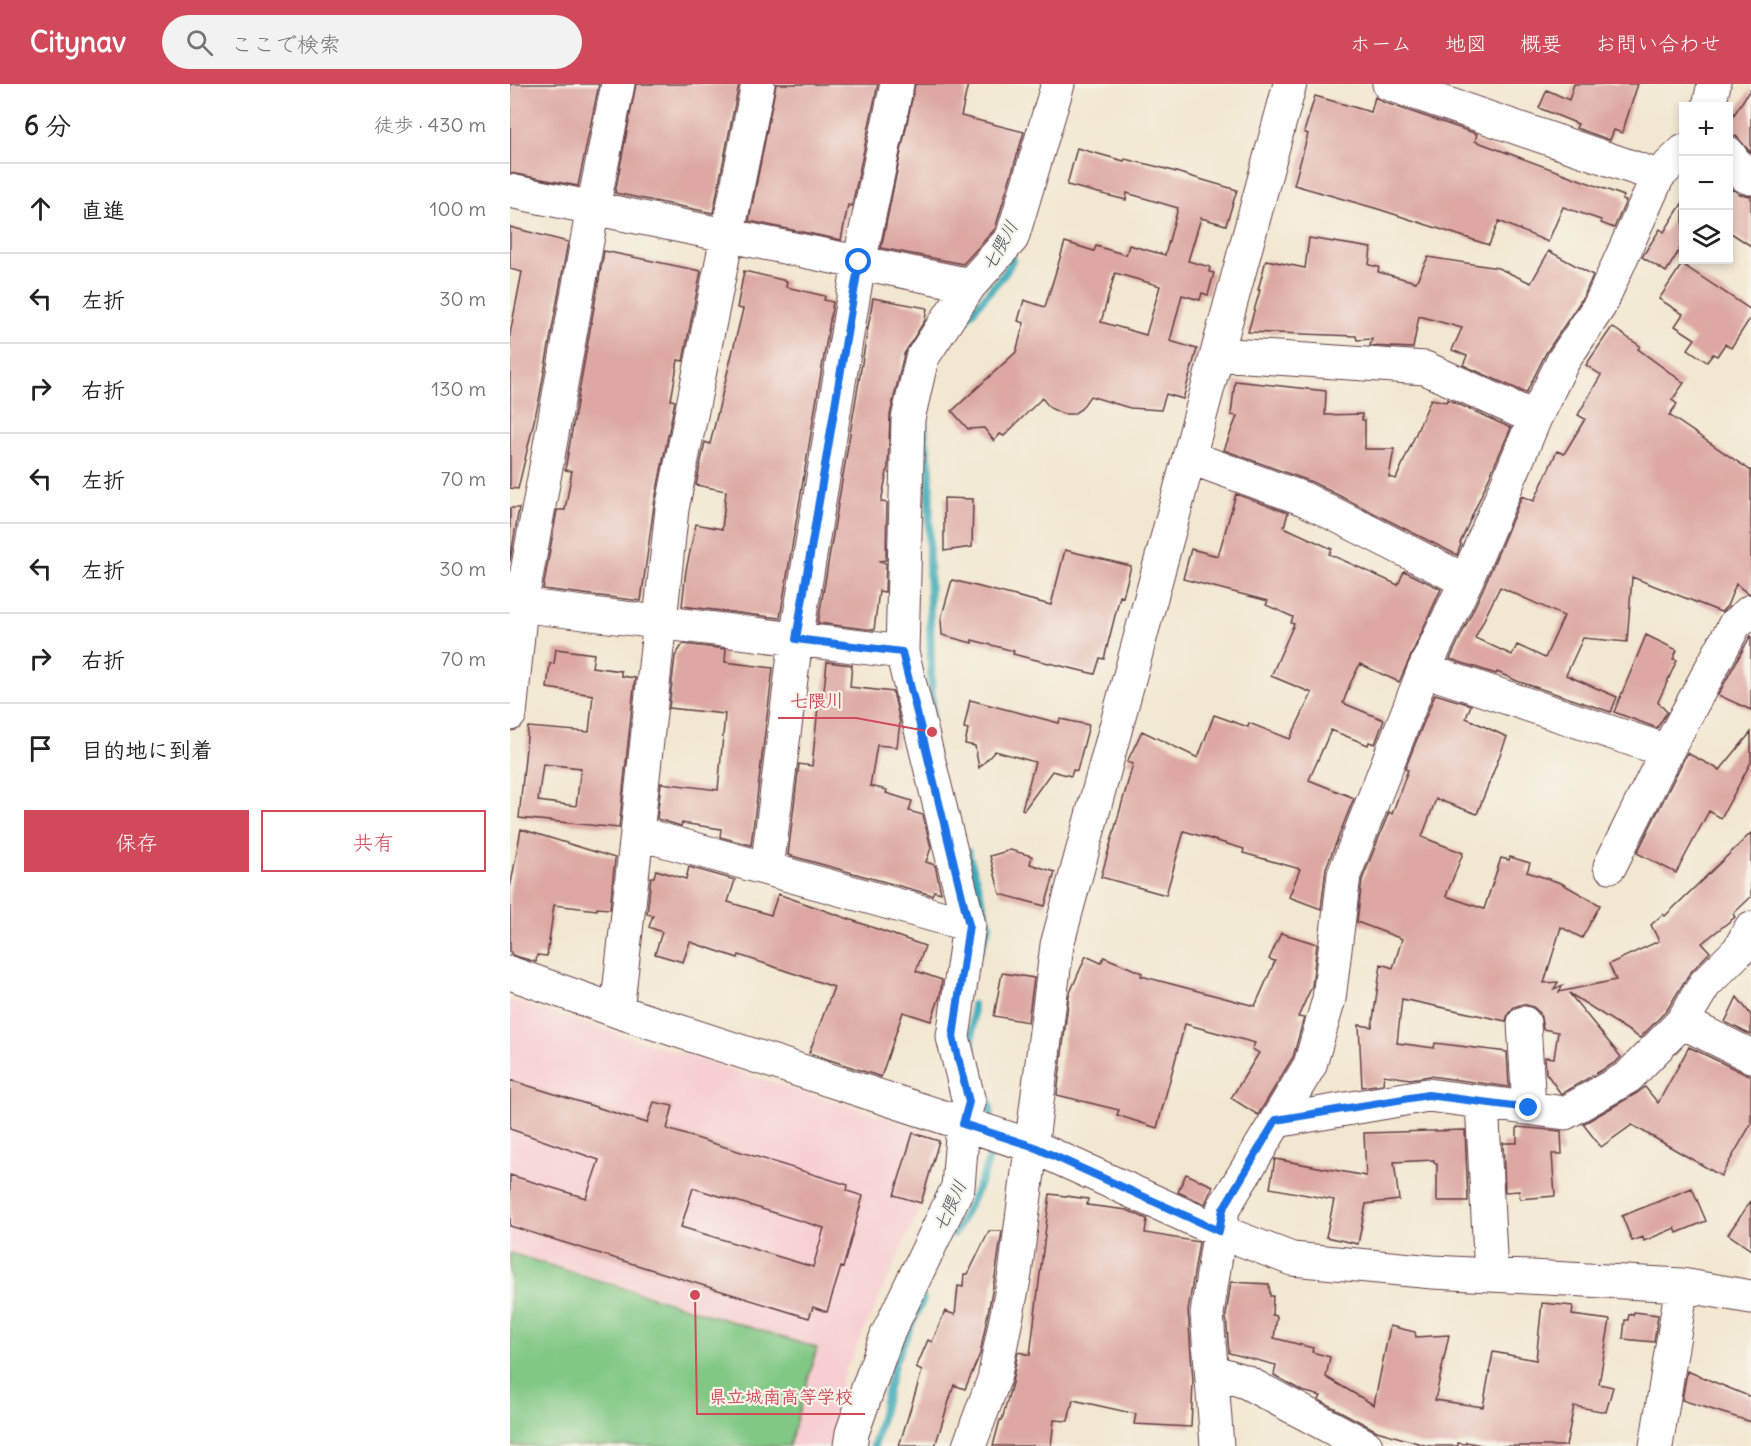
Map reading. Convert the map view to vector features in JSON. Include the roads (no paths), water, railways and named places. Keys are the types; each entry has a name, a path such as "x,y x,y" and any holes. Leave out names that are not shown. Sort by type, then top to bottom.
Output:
{"street":[{"path":"510,714 515,605 618,84"},
{"path":"617,1011 672,509 758,84"},
{"path":"766,869 796,639 859,262 897,84"},
{"path":"850,1446 852,1432 887,1335 958,1187 970,1127 969,1102 953,1037 969,925 902,652 908,419 922,358 970,285 1012,238 1058,84"},
{"path":"969,1446 994,1379 1015,1274 1024,1143 1057,945 1290,84"},
{"path":"1389,84 1658,176"},
{"path":"1710,102 1713,84"},
{"path":"1217,1446 1207,1314 1223,1209 1310,1065 1329,999 1344,875 1424,670 1466,581 1535,418 1563,361 1600,305 1658,176 1679,155"},
{"path":"1730,156 1745,176 1751,178"},
{"path":"510,191 970,285"},
{"path":"1217,354 1425,368 1535,418"},
{"path":"1189,457 1304,499 1466,581"},
{"path":"515,605 902,652"},
{"path":"1610,866 1667,751 1735,624 1751,611"},
{"path":"1424,670 1667,751"},
{"path":"637,833 969,925"},
{"path":"1276,1120 1428,1095 1565,1113 1628,1077 1682,1022 1705,984 1739,950 1751,928"},
{"path":"510,973 617,1011 1024,1143 1219,1231 1292,1259 1433,1272 1682,1285 1751,1297"},
{"path":"1682,1022 1751,1056"},
{"path":"1524,1023 1529,1108"},
{"path":"1482,1102 1491,1275"},
{"path":"1656,1446 1682,1285"},
{"path":"1212,1371 1246,1382 1366,1446"}],"waterway":[{"name":"七隈川","path":"965,320 1006,272 1013,259"},
{"name":"七隈川","path":"923,420 930,471 932,713"},
{"name":"七隈川","path":"968,852 989,925 980,949"},
{"name":"七隈川","path":"972,1053 973,1005"},
{"name":"七隈川","path":"976,1065 990,1108 991,1125"},
{"name":"七隈川","path":"954,1234 983,1176 991,1140"},
{"name":"七隈川","path":"874,1446 895,1361 923,1299"}],"place":[{"name":"七隈川","path":"932,732"},
{"name":"県立城南高等学校","path":"695,1295"}]}
